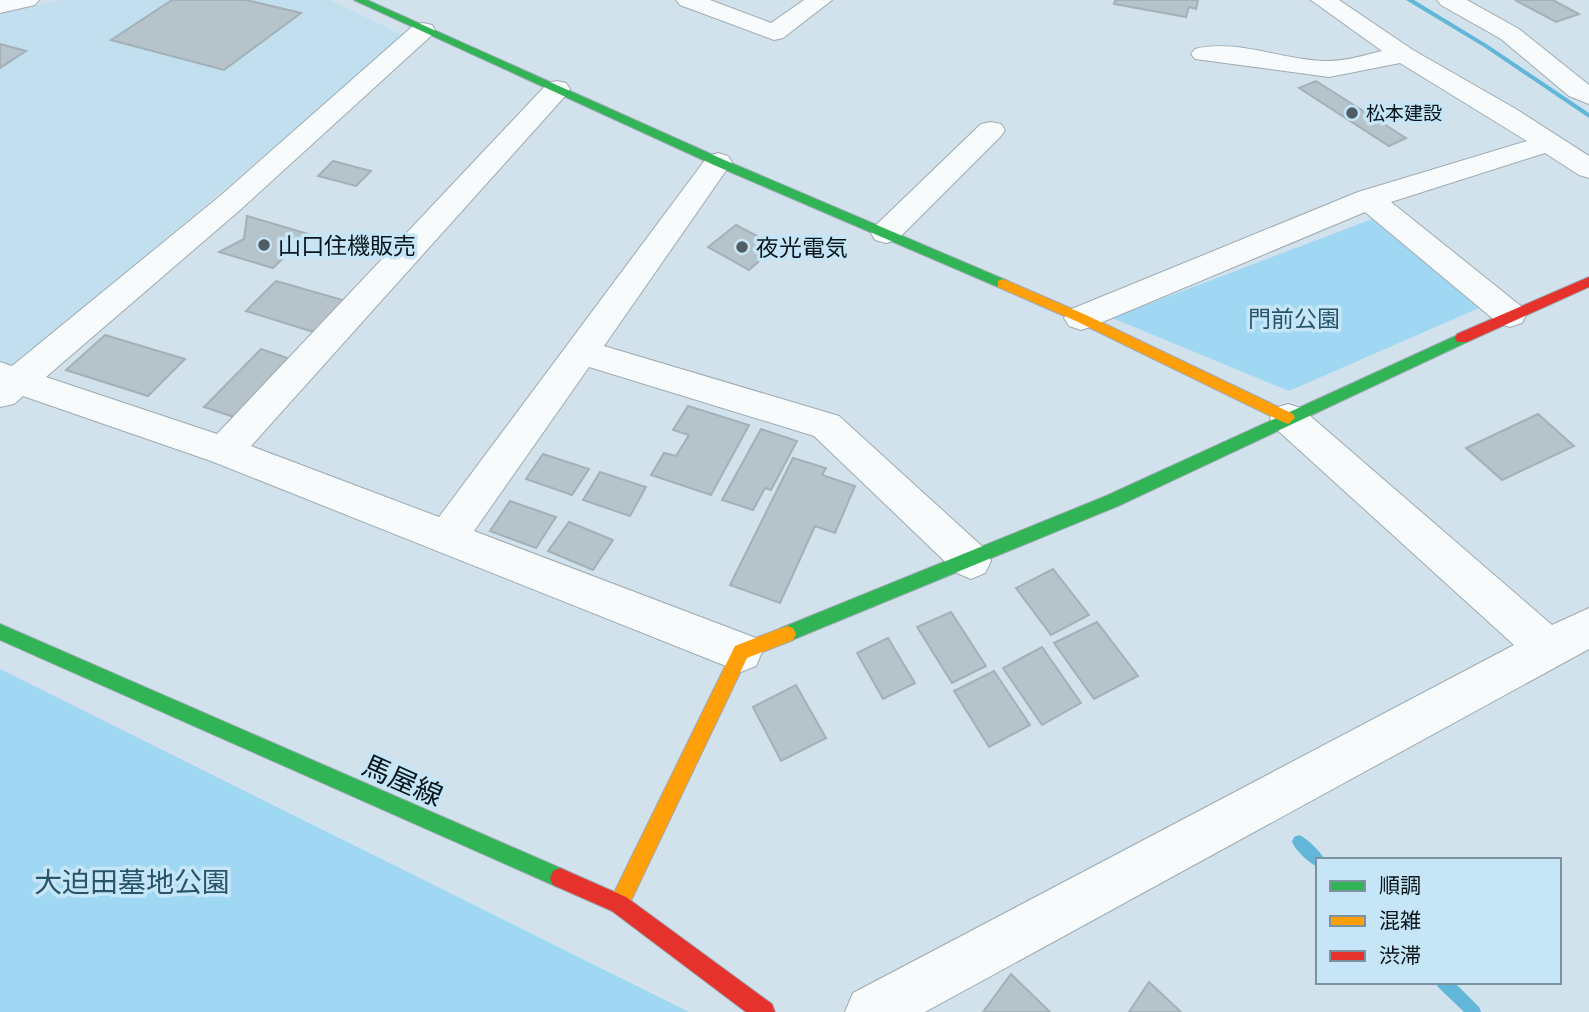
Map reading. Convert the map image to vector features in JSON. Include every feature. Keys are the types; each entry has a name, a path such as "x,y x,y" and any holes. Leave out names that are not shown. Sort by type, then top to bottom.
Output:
{"street":[{"path":"0,6 27,0"},
{"path":"359,0 718,162 1081,317 1289,418 1548,649"},
{"path":"688,0 774,33 820,0"},
{"path":"1323,0 1404,54 1589,169"},
{"path":"1449,0 1510,34 1589,96"},
{"path":"6,384 230,203 423,30"},
{"path":"1204,54 1256,58 1329,69 1404,54"},
{"path":"225,451 557,89"},
{"path":"886,233 991,130"},
{"path":"1081,317 1368,199 1549,143"},
{"path":"446,539 718,162"},
{"path":"1368,199 1510,315"},
{"path":"6,384 225,451 741,652 971,561 1234,445 1510,315 1589,282"},
{"path":"582,352 826,426 971,561"},
{"path":"872,1012 1589,627"},
{"name":"馬屋線","path":"0,632 619,904 753,1008"},
{"path":"619,904 741,652"}],"shaded area":[{"path":"61,0 329,0 405,36 11,369 0,365 0,14"}],"green space":[{"name":"門前公園","path":"1372,219 1479,308 1289,391 1112,318"},
{"name":"大迫田墓地公園","path":"0,669 689,1012 0,1012"}],"building":[{"path":"172,0 246,0 301,13 224,70 111,40"},
{"path":"1115,0 1198,0 1196,9 1189,7 1186,17 1114,4"},
{"path":"1515,0 1553,0 1579,14 1556,22"},
{"path":"0,44 26,51 0,68"},
{"name":"松本建設","path":"1316,81 1406,138 1389,146 1299,88"},
{"path":"333,161 371,171 356,186 318,176"},
{"name":"山口住機販売","path":"247,216 308,234 273,268 219,252 244,239"},
{"name":"夜光電気","path":"736,225 776,246 749,270 708,247"},
{"path":"276,281 346,301 317,333 246,311"},
{"path":"105,335 185,359 148,396 66,370"},
{"path":"261,349 299,362 243,420 204,407"},
{"path":"688,406 749,425 711,495 651,475 664,453 676,456 689,435 673,430"},
{"path":"1538,414 1574,446 1502,480 1466,448"},
{"path":"761,429 797,441 771,490 765,488 753,510 722,500"},
{"path":"543,454 589,469 572,495 526,479"},
{"path":"793,458 826,468 822,475 855,486 835,533 815,526 780,603 730,585"},
{"path":"600,472 646,487 630,516 583,500"},
{"path":"510,501 556,517 536,548 490,531"},
{"path":"569,522 613,540 593,570 548,551"},
{"path":"1053,569 1089,615 1051,635 1016,588"},
{"path":"951,612 986,666 952,683 917,627"},
{"path":"1097,622 1138,676 1094,699 1054,643"},
{"path":"888,638 915,683 883,699 857,653"},
{"path":"1042,647 1081,703 1042,725 1003,668"},
{"path":"994,671 1030,725 989,747 954,691"},
{"path":"796,685 826,738 781,761 753,707"},
{"path":"1011,974 1050,1012 983,1012"},
{"path":"1149,982 1181,1012 1129,1012"}],"waterway":[{"path":"1409,0 1486,46 1589,116"},
{"path":"1299,842 1316,858"},
{"path":"1445,984 1474,1012"}],"traffic: fast":[{"path":"359,0 718,162 1003,284"},
{"path":"787,634 1112,501 1462,338"},
{"path":"0,632 560,878"}],"traffic: slow":[{"path":"1003,284 1081,318 1288,418"},
{"path":"619,904 741,652 787,634"}],"traffic: jam":[{"path":"1462,338 1589,282"},
{"path":"560,878 619,904 764,1012"}],"place":[{"name":"松本建設","path":"1352,113"},
{"name":"山口住機販売","path":"264,245"},
{"name":"夜光電気","path":"742,247"}]}
